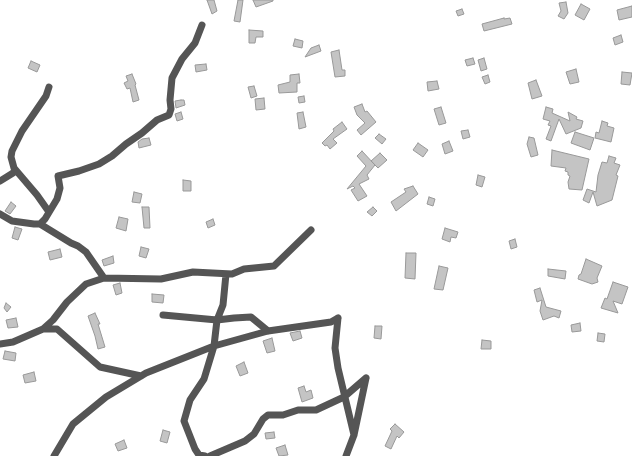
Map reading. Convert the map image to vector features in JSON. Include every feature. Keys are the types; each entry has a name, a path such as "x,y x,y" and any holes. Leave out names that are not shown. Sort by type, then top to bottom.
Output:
{"street":[{"path":"40,224 57,200 60,188 58,176 99,164 112,156 157,120 169,115 171,109 170,100 172,78 182,59 195,43 202,25"},
{"path":"49,87 46,96 22,131 12,151 11,157 15,170 37,195 49,212"},
{"path":"0,181 13,173 15,170"},
{"path":"0,214 12,221 40,224 78,246 86,252 104,278"},
{"path":"43,330 67,302 86,284 104,278 161,279 193,272 232,274 244,269 274,266 311,230"},
{"path":"205,456 199,455 195,449 184,421 190,400 204,379 214,346 217,320 223,305 226,274"},
{"path":"163,315 217,320 251,317 268,330"},
{"path":"54,456 73,424 106,397 140,376 214,346 268,330 331,322 338,318 335,348 344,397 354,435"},
{"path":"0,344 13,342 43,330 57,329 100,367 140,376"},
{"path":"210,456 222,453 245,441 254,434 263,419 268,415 283,415 298,410 316,410 344,397 366,378 354,435 346,456"}],"building":[{"path":"207,0 214,0 217,11 212,14"},
{"path":"238,0 243,0 240,22 234,21"},
{"path":"253,0 273,0 273,1 256,7"},
{"path":"566,2 568,13 564,19 558,16 561,11 559,3"},
{"path":"581,4 590,9 584,20 575,15"},
{"path":"632,6 632,17 619,20 617,10"},
{"path":"462,9 464,14 458,16 456,11"},
{"path":"504,18 510,18 512,24 484,31 482,24"},
{"path":"249,30 263,31 263,37 256,37 255,43 249,43"},
{"path":"621,35 623,42 615,45 613,38"},
{"path":"295,39 303,41 302,48 293,46"},
{"path":"319,45 321,51 305,57 311,48"},
{"path":"339,50 342,70 345,70 345,76 335,77 331,52"},
{"path":"473,58 475,64 467,66 465,60"},
{"path":"484,58 487,69 481,71 478,60"},
{"path":"31,61 40,65 37,72 28,68"},
{"path":"206,64 207,70 196,72 195,65"},
{"path":"576,69 579,82 570,84 566,72"},
{"path":"622,72 632,73 630,85 621,84"},
{"path":"132,74 136,84 139,100 133,102 130,88 127,89 124,83 128,81 126,76"},
{"path":"299,74 300,83 297,83 297,92 279,93 278,85 290,82 290,75"},
{"path":"488,75 490,82 485,84 482,77"},
{"path":"536,80 542,96 532,99 528,83"},
{"path":"437,81 439,89 428,91 427,82"},
{"path":"254,86 257,96 251,98 248,87"},
{"path":"304,96 305,102 299,103 298,97"},
{"path":"264,98 265,109 256,110 255,99"},
{"path":"184,100 185,105 176,108 175,101"},
{"path":"362,104 365,112 367,111 376,122 361,135 357,130 365,123 357,115 354,107"},
{"path":"441,107 446,123 439,125 434,109"},
{"path":"546,107 553,109 552,113 570,121 568,112 577,117 576,119 583,121 581,128 566,134 559,119 551,141 546,139 551,126 548,125 550,121 543,119"},
{"path":"181,112 183,119 177,121 175,114"},
{"path":"303,112 306,127 299,129 297,113"},
{"path":"602,121 608,123 607,126 614,128 611,142 595,138 596,132 599,133"},
{"path":"342,122 347,129 333,139 337,143 330,149 327,145 325,146 322,143 334,131 333,129"},
{"path":"468,130 470,137 463,139 461,131"},
{"path":"575,132 594,138 590,150 571,143"},
{"path":"379,134 386,139 382,144 375,138"},
{"path":"529,137 534,138 538,155 531,157 527,144"},
{"path":"149,138 151,145 139,148 138,142 142,139"},
{"path":"449,141 453,151 445,154 442,144"},
{"path":"418,143 428,150 423,157 413,150"},
{"path":"552,150 589,159 582,190 569,189 568,182 570,176 568,175 568,172 565,171 566,168 551,166"},
{"path":"362,151 375,165 367,175 369,179 359,184 367,196 358,201 351,190 355,188 353,186 347,189 366,166 357,156"},
{"path":"380,153 387,160 378,168 371,161"},
{"path":"609,156 616,158 614,163 620,165 616,175 618,176 612,200 597,206 593,192 589,203 583,200 587,189 596,192 598,175 602,162 607,163"},
{"path":"478,175 485,177 482,187 476,185"},
{"path":"183,180 191,181 191,191 183,191"},
{"path":"413,186 418,194 396,211 391,202 406,192 404,189"},
{"path":"134,192 142,194 140,203 132,202"},
{"path":"429,197 435,199 433,206 427,204"},
{"path":"11,202 16,206 10,214 5,211"},
{"path":"142,207 149,207 150,228 144,228"},
{"path":"373,207 377,211 372,216 367,212"},
{"path":"119,217 128,219 126,231 116,228"},
{"path":"213,219 215,225 208,228 206,222"},
{"path":"15,227 22,229 18,240 12,238"},
{"path":"445,228 458,232 456,238 451,237 450,242 442,239"},
{"path":"515,239 517,247 511,249 509,241"},
{"path":"141,247 149,249 146,258 139,256"},
{"path":"60,249 62,257 50,260 48,252"},
{"path":"406,253 416,253 415,279 405,278"},
{"path":"113,256 114,263 104,266 102,260"},
{"path":"586,259 602,266 597,278 598,282 592,284 578,279"},
{"path":"439,266 448,268 443,290 434,289"},
{"path":"548,269 566,271 565,279 548,276"},
{"path":"613,282 628,287 622,304 613,301 618,313 601,308 605,298 607,299"},
{"path":"120,283 122,293 116,295 113,285"},
{"path":"540,288 546,307 561,311 559,318 554,316 543,320 540,311 542,300 537,302 534,290"},
{"path":"152,294 164,295 163,303 152,302"},
{"path":"6,303 11,307 7,312 4,308"},
{"path":"95,313 100,324 98,324 105,347 98,349 88,316"},
{"path":"16,318 18,327 8,328 6,320"},
{"path":"580,323 581,331 572,332 571,325"},
{"path":"375,326 382,326 381,339 374,338"},
{"path":"300,331 302,338 293,341 290,333"},
{"path":"598,333 605,334 604,342 597,341"},
{"path":"272,338 275,351 267,353 263,341"},
{"path":"482,340 491,341 491,349 481,349"},
{"path":"5,351 16,353 15,361 3,359"},
{"path":"244,362 248,373 240,376 236,366"},
{"path":"34,372 36,381 25,383 23,375"},
{"path":"304,386 306,392 311,390 313,398 302,402 298,388"},
{"path":"395,424 404,432 399,438 397,436 391,449 385,446 392,431 390,429"},
{"path":"163,430 170,432 167,443 160,441"},
{"path":"274,432 275,438 266,439 265,433"},
{"path":"124,440 127,448 118,451 115,444"},
{"path":"285,445 288,455 279,456 276,448"}]}
